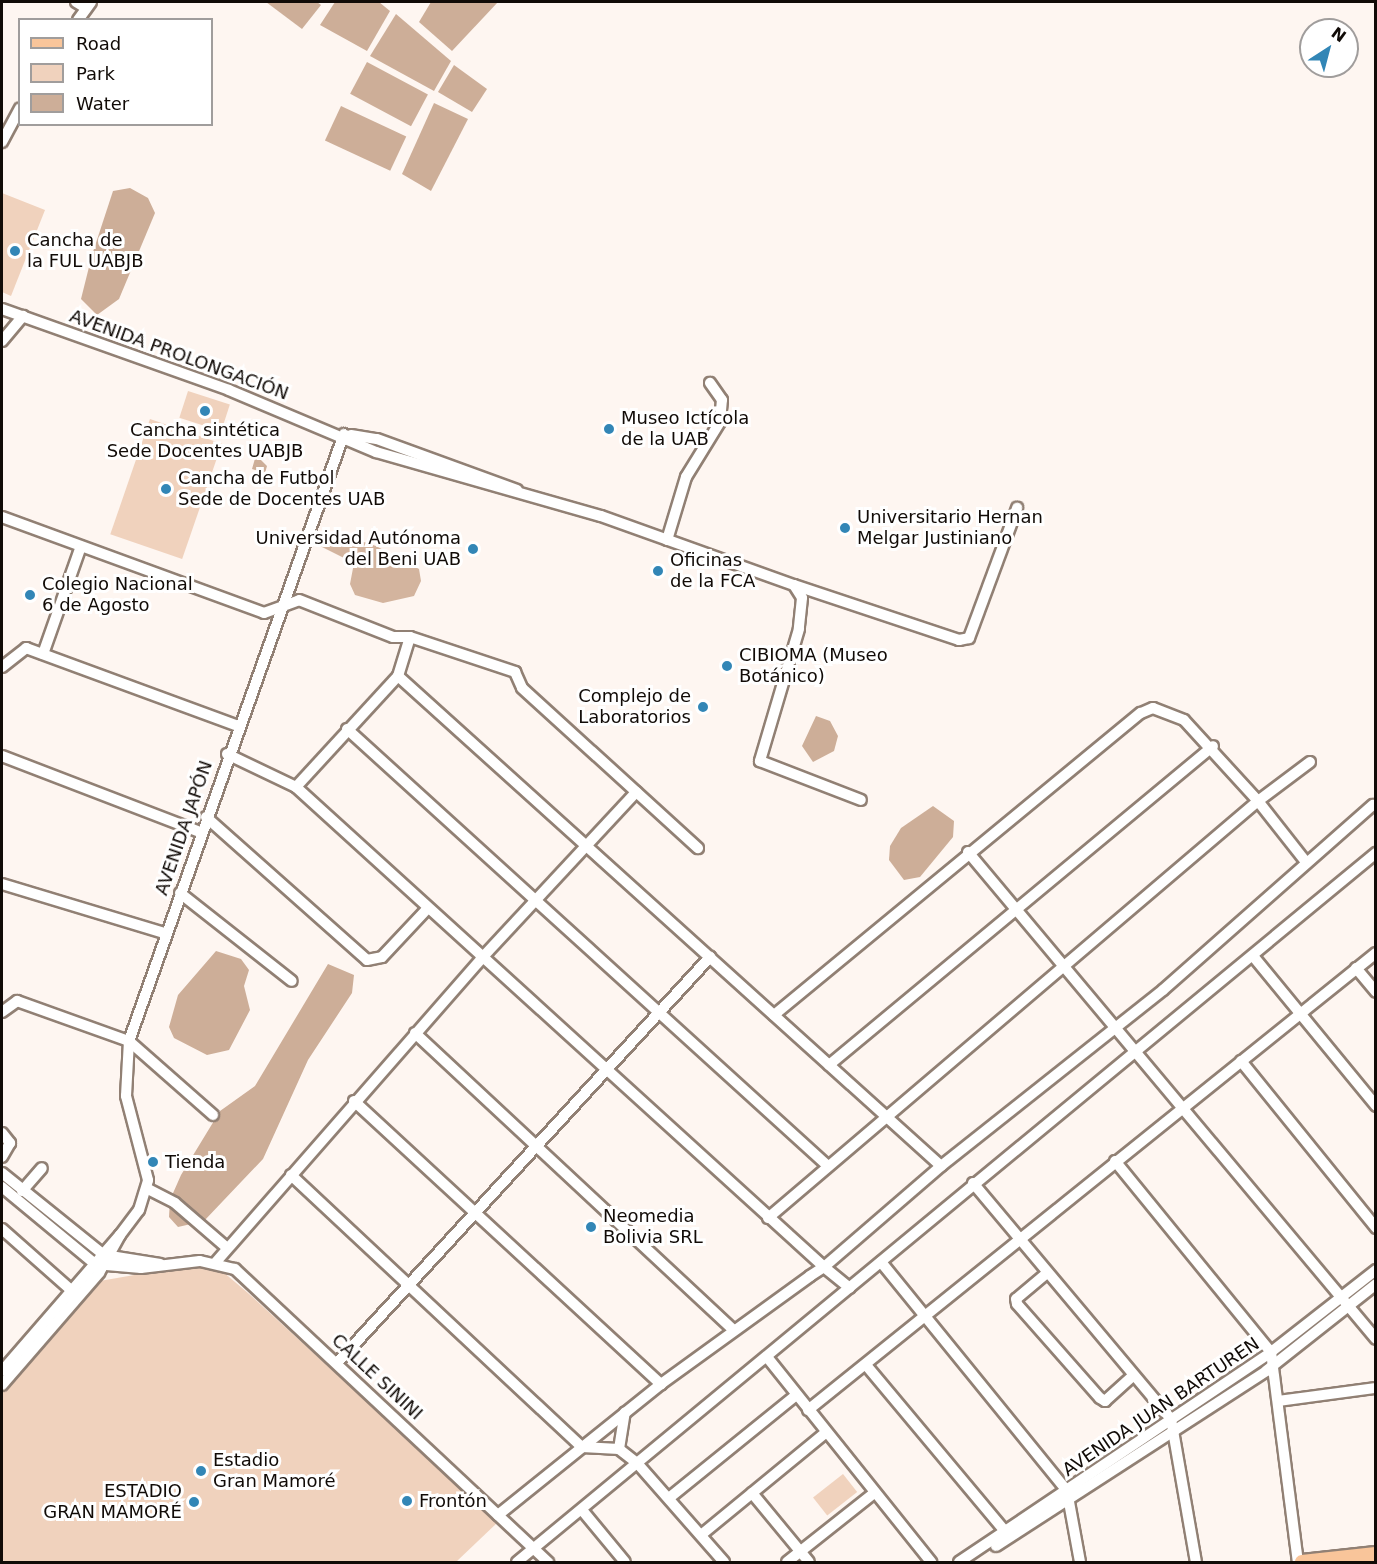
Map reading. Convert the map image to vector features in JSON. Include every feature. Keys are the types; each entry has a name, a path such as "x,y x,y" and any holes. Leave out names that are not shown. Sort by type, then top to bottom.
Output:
{"main road":[{"path":"1300,1563 1376,1554"}],"street":[{"path":"76,2 88,5 79,18"},
{"path":"2,142 18,112"},
{"name":"AVENIDA PROLONGACIÓN","path":"2,309 344,434 377,439 499,480 523,493 959,640 969,638 1017,508"},
{"path":"2,341 22,316"},
{"path":"667,540 689,471 720,422 722,400 710,382"},
{"name":"AVENIDA JAPÓN","path":"148,1189 147,1167 126,1096 129,1041 227,754 284,608 344,434"},
{"path":"2,517 264,613 284,608 299,600 393,637 410,637 514,672 522,688 698,848"},
{"path":"43,654 81,546"},
{"path":"794,585 802,598 799,629 760,761 861,800"},
{"path":"296,787 398,676 410,637"},
{"path":"2,667 18,650 43,654 238,726"},
{"path":"398,676 588,844 941,1166"},
{"path":"774,1015 968,852 1141,713 1153,708 1184,720 1213,746 1306,862"},
{"path":"347,729 661,1011 828,1166"},
{"path":"830,1065 1213,746"},
{"path":"227,754 296,787 606,1072 768,1218 850,1288"},
{"path":"2,756 200,832"},
{"path":"768,1218 885,1115 1063,965 1258,801 1310,762"},
{"path":"216,1262 226,1247 481,958 636,792"},
{"path":"498,1515 661,1384 824,1267 941,1166 1114,1025 1163,990 1373,805"},
{"path":"206,818 367,960 382,957 427,909"},
{"path":"968,852 1137,1050 1376,1339"},
{"path":"517,1563 533,1545 582,1510 973,1183 1253,956 1376,852"},
{"path":"2,884 164,933"},
{"path":"180,893 292,981"},
{"path":"808,1410 1376,953"},
{"path":"1253,956 1376,1106"},
{"path":"338,1362 411,1286 710,957"},
{"path":"1356,968 1376,992"},
{"path":"2,1012 17,1001 129,1041 213,1115"},
{"path":"415,1033 539,1143 734,1330"},
{"path":"1240,1061 1376,1228"},
{"path":"354,1101 661,1384"},
{"path":"2,1133 10,1143 2,1157"},
{"path":"1115,1161 1271,1352 1300,1563"},
{"path":"22,1191 42,1168"},
{"path":"2,1173 103,1261"},
{"path":"291,1175 582,1446 619,1449 637,1463 724,1563"},
{"path":"973,1183 1171,1419 1196,1563"},
{"path":"2,1189 103,1261"},
{"path":"2,1385 103,1261 148,1189 175,1203 226,1247"},
{"path":"2,1228 72,1291"},
{"path":"2,1371 72,1291 103,1261"},
{"name":"CALLE SININI","path":"103,1261 163,1265 216,1262 243,1274 498,1515 520,1531 548,1563"},
{"path":"881,1262 1068,1496 1080,1563"},
{"name":"AVENIDA JUAN BARTUREN","path":"959,1563 1005,1531 1174,1433 1273,1366 1345,1302 1376,1270"},
{"path":"1047,1273 1016,1299 1017,1304 1100,1398 1105,1401 1133,1376"},
{"name":"AVENIDA JUAN BARTUREN","path":"971,1563 1068,1496 1171,1419 1345,1302 1376,1284"},
{"path":"767,1357 825,1433 932,1563"},
{"path":"866,1365 1005,1531"},
{"path":"1278,1401 1376,1388"},
{"path":"669,1498 796,1395"},
{"path":"619,1449 625,1412"},
{"path":"701,1535 825,1433"},
{"path":"752,1493 810,1563"},
{"path":"787,1563 874,1493"},
{"path":"582,1510 625,1563"}],"green space":[{"name":"Cancha de la FUL UABJB","path":"2,193 45,210 11,296 2,292"},
{"name":"Cancha sintética Sede Docentes UABJB","path":"188,391 230,405 221,431 179,418"},
{"name":"Cancha de Futbol Sede de Docentes UAB","path":"150,419 222,444 182,559 110,534"},
{"path":"192,1265 222,1271 498,1522 456,1562 2,1562 2,1392 94,1282"},
{"path":"843,1474 857,1492 827,1516 813,1497"}],"shaded area":[{"path":"333,532 376,546 419,569 421,581 414,596 383,603 355,595 350,584 354,563 320,546 320,537"}],"water":[{"path":"266,2 317,2 321,5 302,29"},
{"path":"335,2 379,2 390,11 367,51 320,25"},
{"path":"431,2 498,2 452,51 419,22"},
{"path":"396,14 451,61 434,91 370,56"},
{"path":"367,62 428,94 411,126 350,94"},
{"path":"454,65 487,89 472,112 438,92"},
{"path":"434,103 468,119 431,191 402,174"},
{"path":"341,106 406,136 390,171 325,140"},
{"path":"130,188 148,198 155,213 119,299 97,315 81,299 92,255 113,191"},
{"path":"256,455 267,466 262,484 256,483 259,471 252,469"},
{"path":"816,716 830,721 838,736 834,751 813,762 802,746"},
{"path":"933,806 954,821 953,837 920,877 904,880 889,860 890,846 901,828"},
{"path":"216,951 241,959 249,970 244,986 250,1010 229,1050 207,1055 174,1038 169,1027 178,995"},
{"path":"328,964 354,975 352,993 308,1060 263,1159 204,1221 178,1227 169,1217 170,1200 181,1175 220,1111 255,1086"}],"place":[{"name":"Cancha de la FUL UABJB","path":"15,251"},
{"name":"Cancha sintética Sede Docentes UABJB","path":"205,411"},
{"name":"Museo Ictícola de la UAB","path":"609,429"},
{"name":"Cancha de Futbol Sede de Docentes UAB","path":"166,489"},
{"name":"Universitario Hernan Melgar Justiniano","path":"845,528"},
{"name":"Universidad Autónoma del Beni UAB","path":"473,549"},
{"name":"Oficinas de la FCA","path":"658,571"},
{"name":"Colegio Nacional 6 de Agosto","path":"30,595"},
{"name":"CIBIOMA (Museo Botánico)","path":"727,666"},
{"name":"Complejo de Laboratorios","path":"703,707"},
{"name":"Tienda","path":"153,1162"},
{"name":"Neomedia Bolivia SRL","path":"591,1227"},
{"name":"Estadio Gran Mamoré","path":"201,1471"},
{"name":"Frontón","path":"407,1501"},
{"name":"ESTADIO GRAN MAMORÉ","path":"194,1502"}]}
